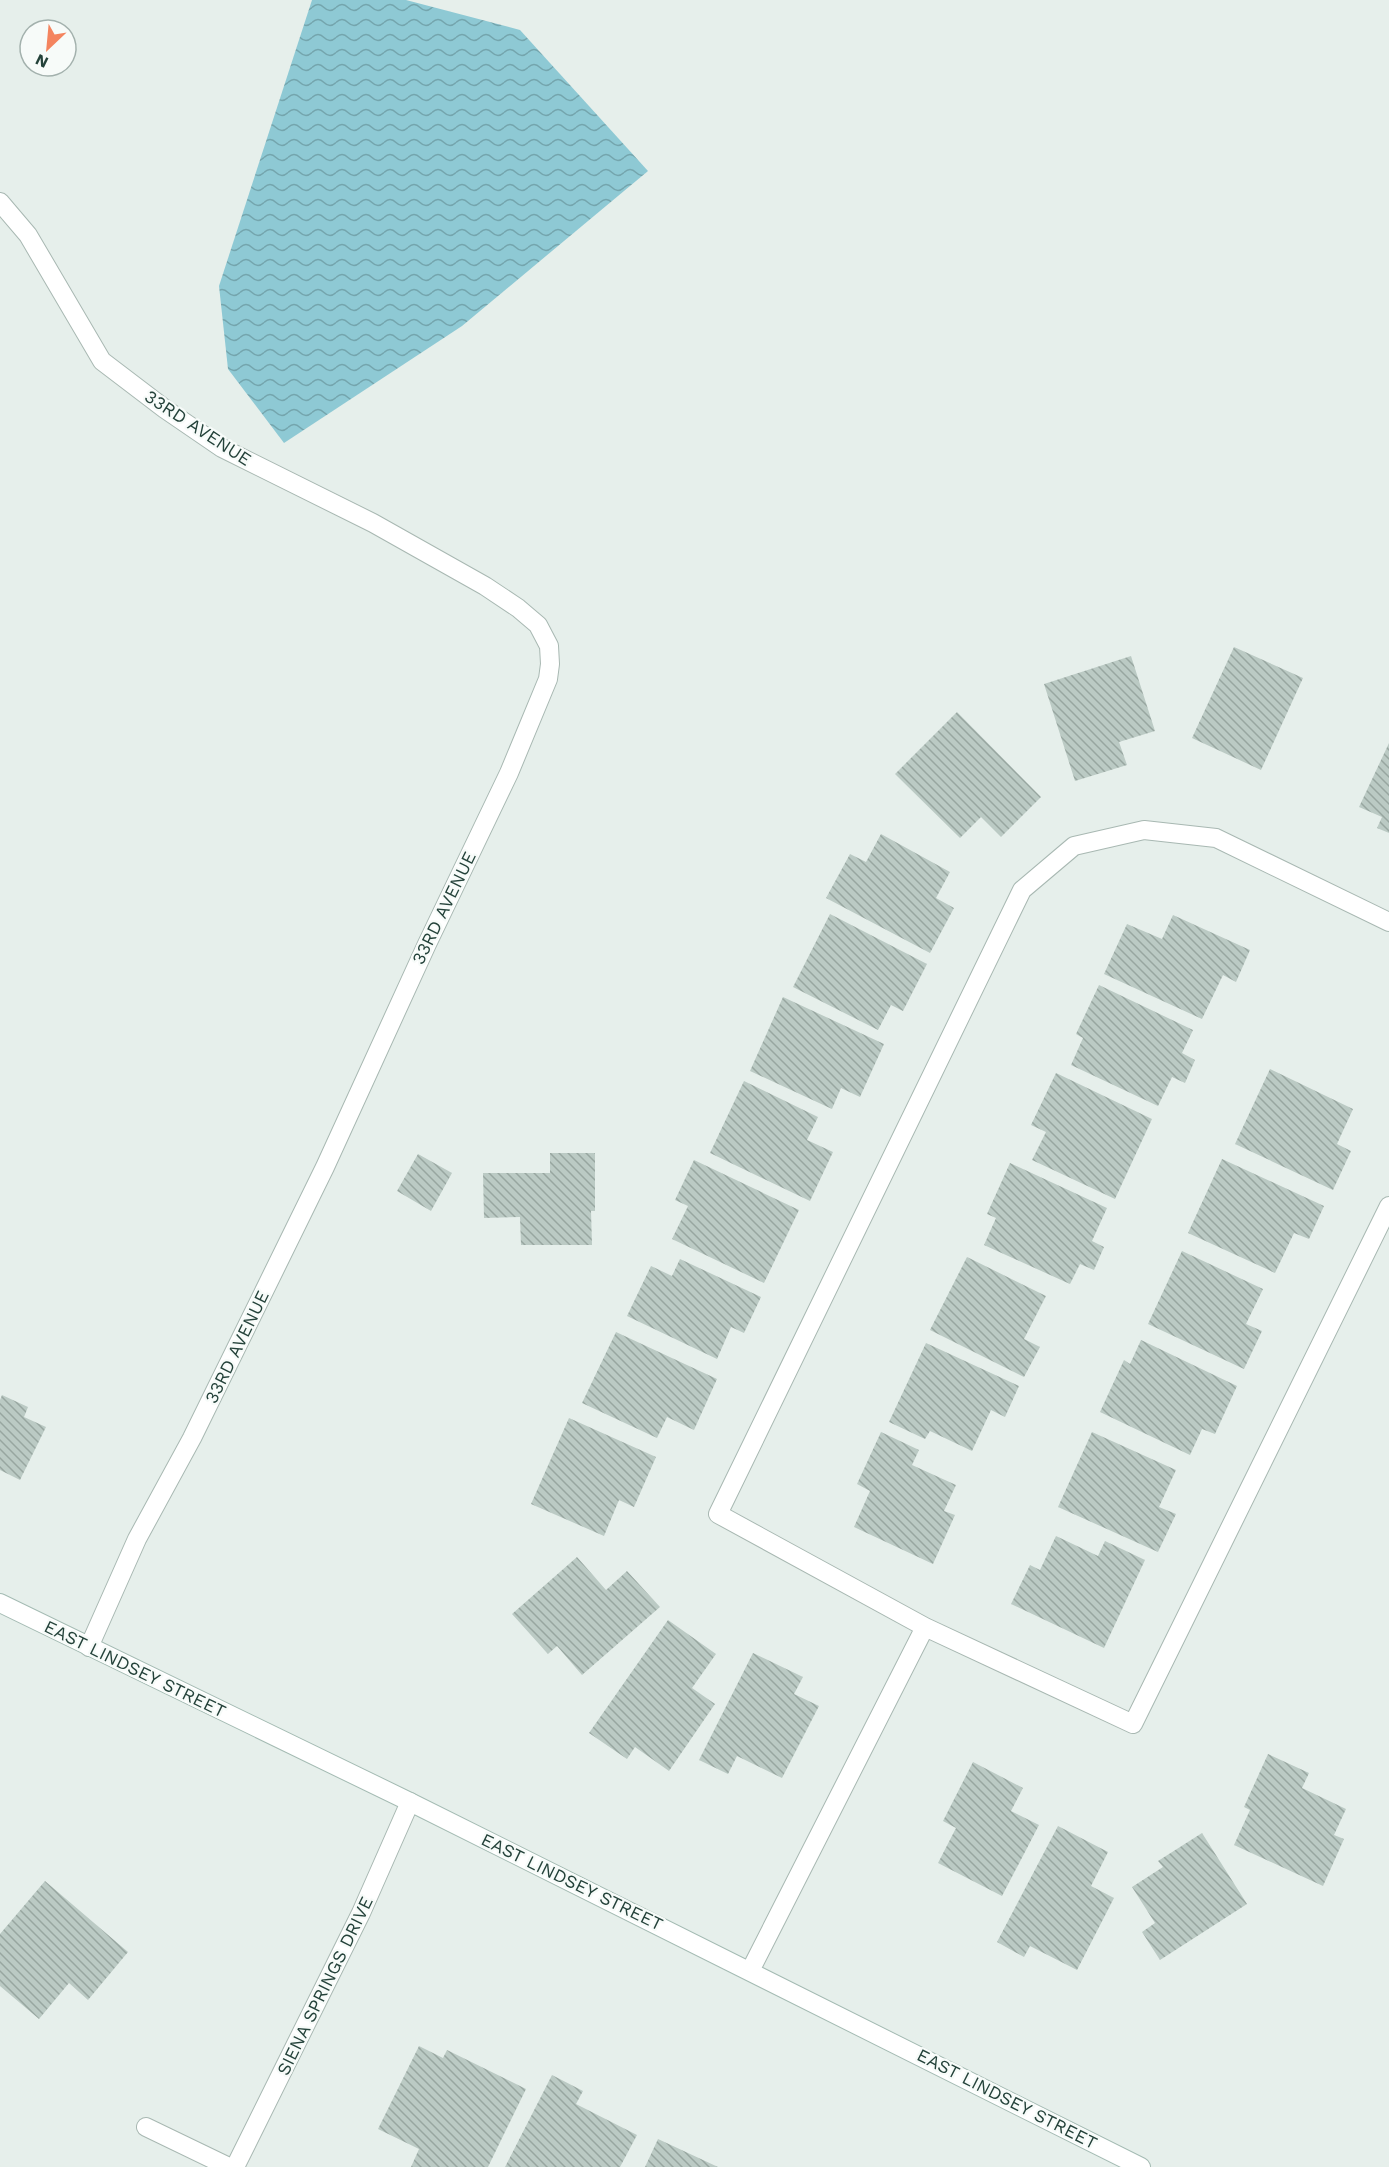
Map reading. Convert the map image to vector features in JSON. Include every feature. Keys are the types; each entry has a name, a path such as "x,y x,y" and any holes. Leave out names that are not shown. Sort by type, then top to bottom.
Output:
{"street":[{"name":"33RD AVENUE","path":"0,202 28,235 102,360 165,410 222,448 373,523 485,586 518,608 538,626 549,646 548,680 509,773 427,944 325,1167 192,1438 137,1539 89,1647"},
{"path":"1389,922 1216,838 1144,830 1074,846 1022,890 718,1514 925,1626 1133,1724 1389,1206"},
{"name":"EAST LINDSEY STREET","path":"0,1603 410,1802 1141,2167"},
{"path":"750,1971 925,1626"},
{"name":"SIENA SPRINGS DRIVE","path":"235,2167 361,1914 410,1802"},
{"path":"146,2127 229,2167"}],"water":[{"path":"312,0 406,0 520,30 648,171 462,326 284,443 228,369 219,286"}],"building":[{"path":"1234,647 1303,678 1261,770 1192,738"},
{"path":"1131,656 1155,731 1119,742 1127,765 1075,781 1044,684"},
{"path":"957,712 1041,797 1001,837 981,817 960,838 895,774"},
{"path":"1389,743 1389,833 1377,828 1382,817 1359,807"},
{"path":"881,834 950,872 936,898 954,908 930,953 826,898 850,854 866,862"},
{"path":"830,914 927,964 903,1011 891,1005 878,1030 793,987"},
{"path":"1173,915 1250,950 1236,982 1223,975 1202,1019 1104,974 1127,924 1162,939"},
{"path":"1099,985 1193,1030 1182,1053 1195,1060 1185,1083 1172,1077 1158,1106 1071,1065 1083,1038 1076,1034"},
{"path":"783,997 884,1044 860,1097 841,1088 832,1109 750,1071"},
{"path":"1270,1069 1353,1109 1337,1144 1351,1151 1333,1190 1235,1144"},
{"path":"1056,1073 1152,1119 1115,1199 1032,1160 1046,1132 1031,1125"},
{"path":"744,1081 818,1117 807,1140 833,1152 810,1201 710,1153"},
{"path":"550,1153 595,1153 595,1211 591,1211 592,1245 521,1245 520,1217 484,1218 483,1173 550,1173"},
{"path":"418,1154 452,1173 431,1211 397,1191"},
{"path":"1222,1159 1324,1206 1309,1239 1294,1233 1275,1273 1188,1233"},
{"path":"694,1160 799,1210 764,1283 672,1239 688,1206 675,1200"},
{"path":"1010,1163 1107,1208 1092,1241 1104,1247 1094,1270 1080,1264 1070,1284 984,1245 996,1218 987,1214"},
{"path":"1182,1251 1263,1289 1246,1324 1262,1331 1244,1369 1148,1324"},
{"path":"967,1257 1046,1296 1024,1339 1040,1347 1024,1377 930,1330"},
{"path":"680,1259 761,1297 744,1333 731,1327 717,1359 627,1316 651,1266 672,1276"},
{"path":"616,1332 717,1379 694,1430 667,1417 657,1438 582,1403"},
{"path":"1141,1340 1237,1386 1215,1434 1202,1429 1190,1455 1100,1412 1124,1360 1130,1364"},
{"path":"926,1343 1019,1386 1005,1417 991,1410 972,1451 930,1431 925,1439 889,1422"},
{"path":"2,1395 28,1407 24,1417 46,1427 20,1480 0,1470 0,1400"},
{"path":"569,1418 656,1457 634,1507 619,1500 604,1536 531,1504"},
{"path":"881,1432 919,1450 912,1465 956,1485 944,1511 955,1515 933,1564 854,1527 870,1491 857,1484"},
{"path":"1092,1432 1176,1470 1159,1507 1176,1514 1158,1552 1058,1507"},
{"path":"1056,1536 1098,1556 1105,1541 1145,1560 1104,1648 1011,1604 1030,1565 1040,1570"},
{"path":"577,1557 606,1590 627,1571 660,1607 582,1675 557,1646 548,1654 512,1614"},
{"path":"668,1620 716,1654 692,1688 715,1704 669,1771 635,1747 627,1759 589,1733"},
{"path":"753,1653 803,1677 794,1694 819,1706 782,1778 737,1756 728,1774 699,1760"},
{"path":"1268,1754 1309,1773 1302,1788 1346,1809 1334,1835 1344,1839 1323,1886 1234,1845 1250,1810 1244,1807"},
{"path":"973,1762 1023,1788 1011,1811 1039,1825 1002,1896 938,1863 956,1828 943,1821"},
{"path":"1058,1826 1108,1852 1091,1886 1114,1898 1077,1970 1030,1946 1024,1957 997,1942"},
{"path":"1202,1833 1247,1904 1160,1960 1142,1932 1155,1923 1132,1887 1163,1867 1158,1861"},
{"path":"45,1881 128,1952 88,2000 69,1983 39,2019 0,1986 0,1934"},
{"path":"419,2046 443,2058 447,2050 526,2089 488,2167 411,2167 419,2149 378,2129"},
{"path":"552,2075 583,2091 576,2104 637,2135 620,2167 505,2167"},
{"path":"658,2139 718,2167 645,2167"}]}
